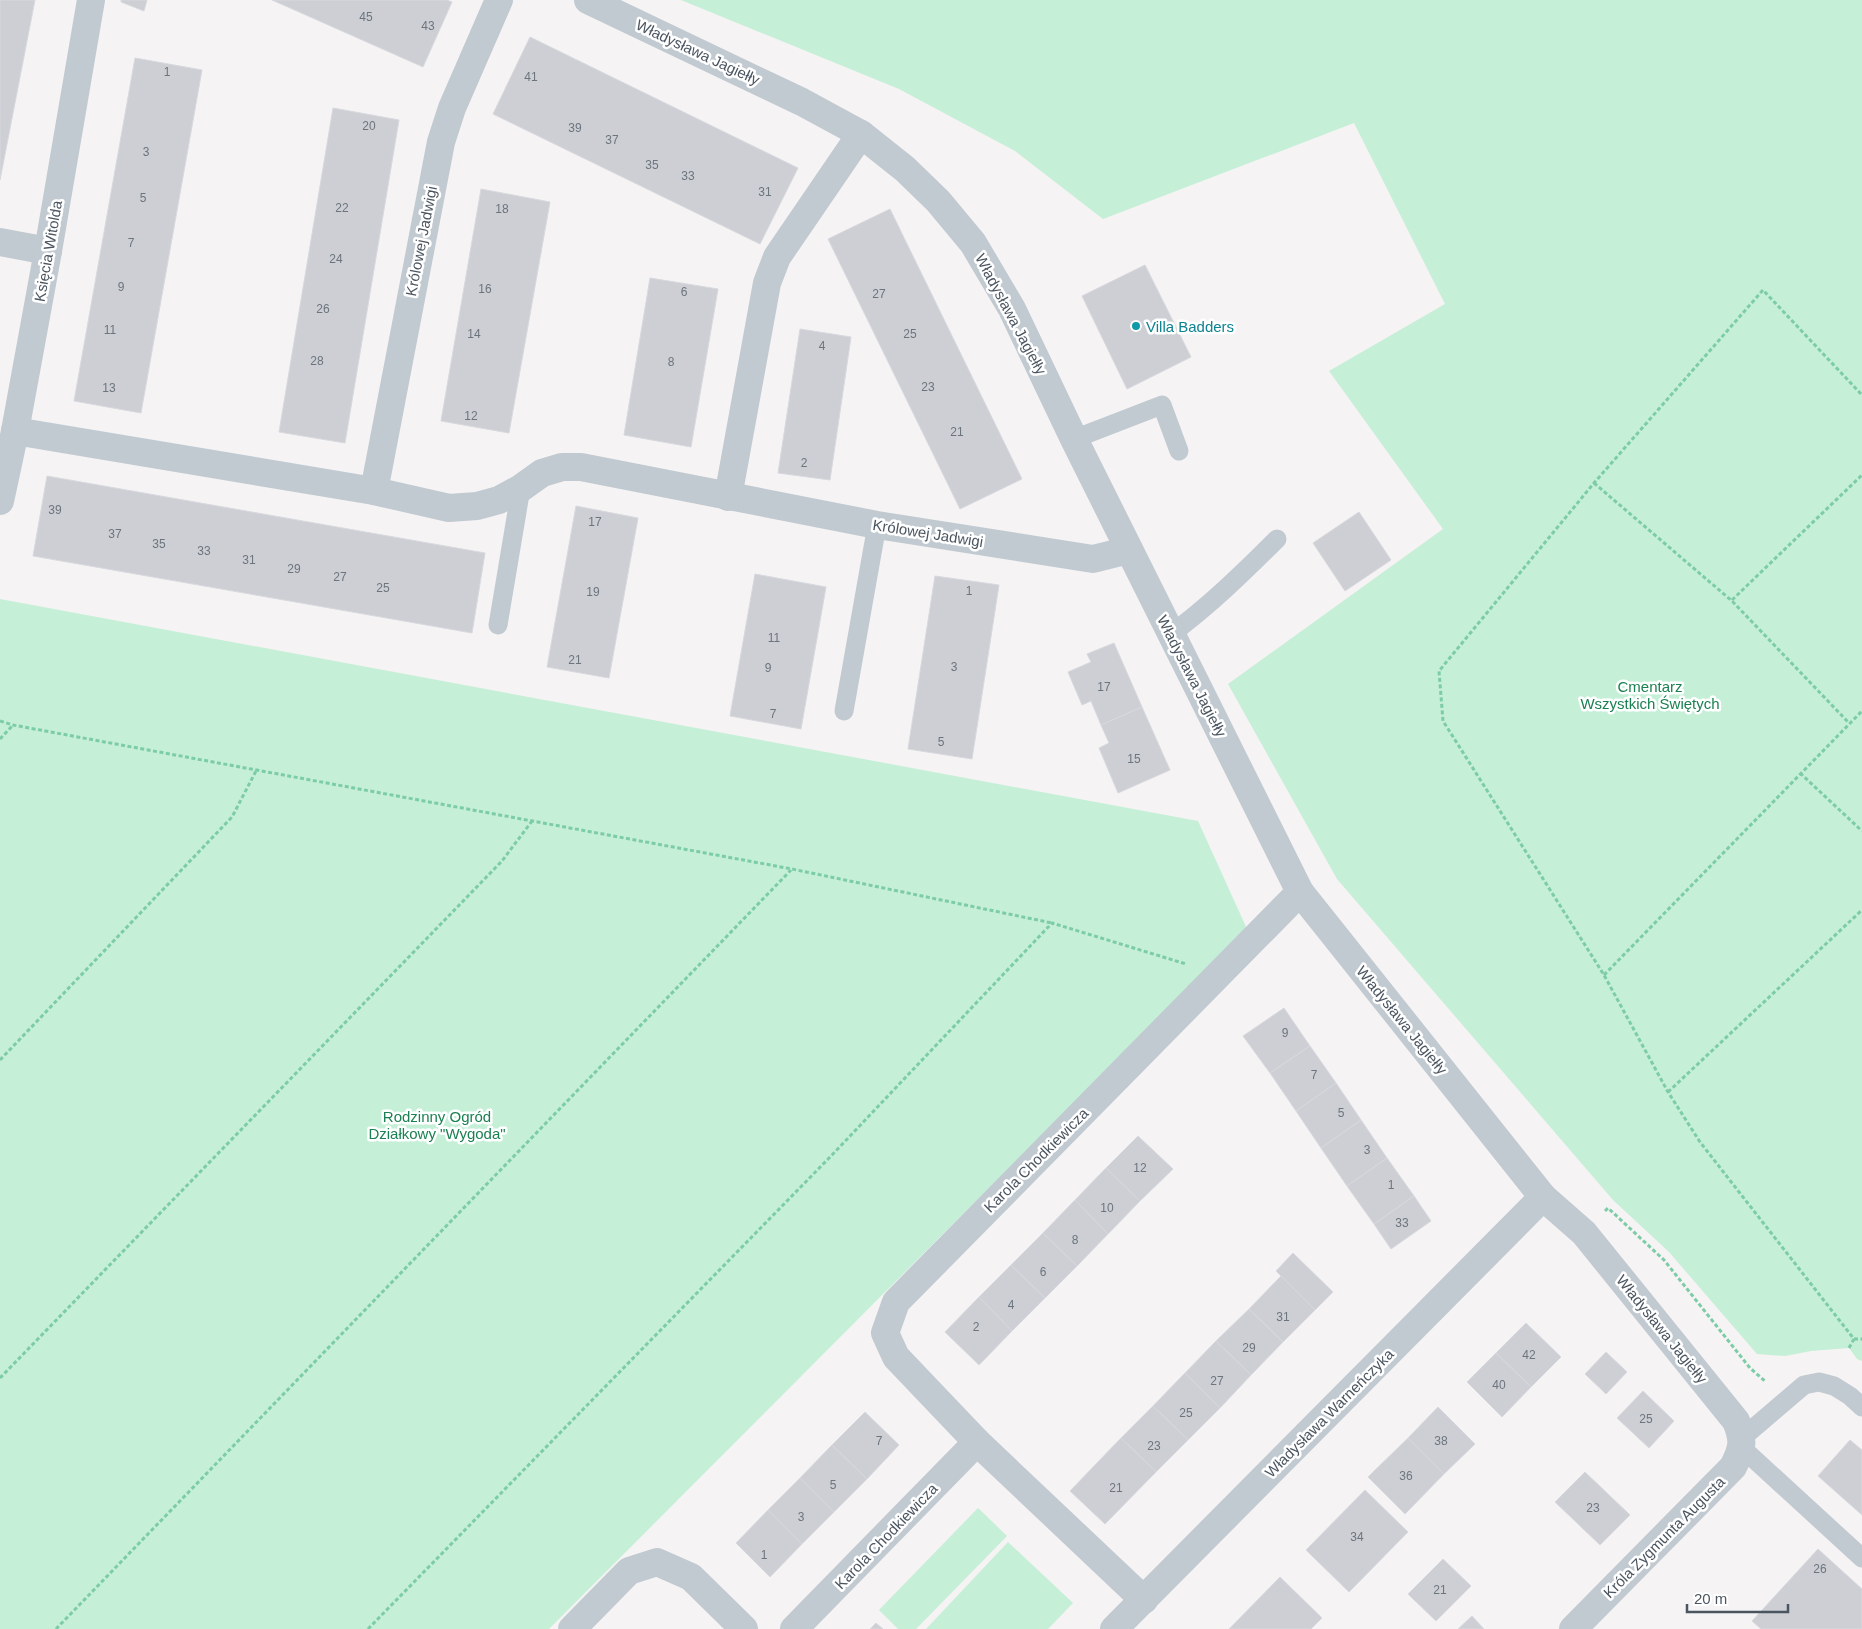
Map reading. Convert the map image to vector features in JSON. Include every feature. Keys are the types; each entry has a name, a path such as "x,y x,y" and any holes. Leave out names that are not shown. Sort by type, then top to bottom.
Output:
{"street":[{"name":"Księcia Witolda","path":"0,501 15,431 48,251 91,0"},
{"name":"Królowej Jadwigi","path":"374,491 440,142 452,108 500,0"},
{"name":"Władysława Jagiełły","path":"588,0 802,102 861,134 905,169 938,201 973,243 1012,309 1074,439 1300,892 1543,1197 1584,1233 1728,1410 1736,1421 1742,1443"},
{"path":"728,497 767,283 777,257 861,134"},
{"path":"0,242 48,251"},
{"name":"Królowej Jadwigi","path":"15,431 374,491 449,508 477,506 492,502 521,488 542,472 581,467 877,525 1093,558 1129,550"},
{"name":"Karola Chodkiewicza","path":"1144,1600 977,1442 896,1357 885,1333 896,1302 1300,892"},
{"name":"Władysława Warneńczyka","path":"1114,1629 1543,1197"},
{"name":"Karola Chodkiewicza","path":"794,1629 977,1442"},
{"name":"Króla Zygmunta Augusta","path":"1573,1629 1724,1477 1733,1466 1742,1443"},
{"path":"572,1629 629,1571 657,1562 690,1577 744,1629"}],"lane":[{"path":"1074,439 1162,405 1179,451"},
{"path":"498,625 521,488"},
{"path":"844,711 877,525"},
{"path":"1171,634 1200,613 1240,577 1277,539"},
{"path":"1862,1407 1850,1396 1834,1386 1819,1382 1804,1385 1742,1443 1862,1558"}],"path":[{"path":"1854,1339 1700,1142 1668,1092 1604,975 1443,722 1439,672 1594,483 1763,290 1862,395"},
{"path":"1732,601 1862,475"},
{"path":"1594,483 1732,601"},
{"path":"1610,495 1732,601 1849,723"},
{"path":"1604,975 1862,710"},
{"path":"0,721 256,772 792,869 1052,923 1188,964"},
{"path":"0,739 13,725"},
{"path":"0,1060 232,817 256,772"},
{"path":"1800,773 1862,831"},
{"path":"0,1378 502,861 532,822"},
{"path":"56,1629 792,869"},
{"path":"1668,1092 1862,910"},
{"path":"368,1629 832,1155 1052,923"},
{"path":"1584,1233 1608,1208 1664,1260 1750,1368 1788,1398"},
{"path":"1854,1339 1862,1339"},
{"path":"1849,1348 1854,1339"}],"green space":[{"name":"Cmentarz Wszystkich Świętych","path":"681,0 1862,0 1862,1361 1857,1359 1849,1348 1811,1351 1785,1356 1757,1354 1669,1252 1613,1200 1337,879 1228,684 1443,529 1329,371 1445,304 1354,123 1103,219 1015,151 899,89"},
{"name":"Rodzinny Ogród Działkowy \"Wygoda\"","path":"0,599 1198,821 1247,929 549,1629 0,1629"},
{"path":"978,1508 1007,1536 916,1629 898,1629 879,1610"},
{"path":"1008,1542 1073,1603 1048,1629 926,1629"}],"building":[{"path":"0,0 35,0 0,180"},
{"path":"121,0 147,0 144,11 121,2"},
{"path":"272,0 447,0 452,2 423,67"},
{"path":"530,37 798,168 760,244 493,114"},
{"path":"135,58 202,70 141,413 74,401"},
{"path":"333,108 399,120 345,443 279,432"},
{"path":"481,189 550,202 509,433 441,421"},
{"path":"890,209 1022,479 960,509 828,239"},
{"name":"Villa Badders","path":"1145,265 1191,357 1127,389 1082,296"},
{"path":"650,278 718,289 691,447 624,435"},
{"path":"800,329 851,337 830,480 778,473"},
{"path":"47,476 485,553 472,633 33,556"},
{"path":"576,506 638,518 609,678 547,667"},
{"path":"1359,512 1391,560 1345,591 1313,543"},
{"path":"755,574 826,587 801,729 730,716"},
{"path":"935,576 999,585 972,759 908,749"},
{"path":"1114,643 1142,707 1101,725 1091,701 1082,705 1068,672 1091,662 1087,654"},
{"path":"1142,707 1170,770 1118,793 1099,748 1109,743 1101,725"},
{"path":"1284,1008 1310,1046 1270,1073 1243,1036"},
{"path":"1310,1046 1336,1083 1296,1111 1270,1073"},
{"path":"1336,1083 1361,1120 1321,1148 1296,1111"},
{"path":"1361,1120 1387,1158 1347,1186 1321,1148"},
{"path":"1138,1136 1173,1169 1140,1201 1106,1168"},
{"path":"1387,1158 1414,1196 1374,1224 1347,1186"},
{"path":"1106,1168 1140,1201 1108,1234 1075,1200"},
{"path":"1414,1196 1431,1221 1391,1249 1374,1224"},
{"path":"1075,1200 1108,1234 1077,1266 1043,1233"},
{"path":"1043,1233 1077,1266 1045,1298 1011,1265"},
{"path":"1293,1253 1333,1292 1315,1310 1276,1271"},
{"path":"1011,1265 1045,1298 1012,1331 979,1297"},
{"path":"1281,1276 1315,1310 1283,1342 1249,1309"},
{"path":"979,1297 1012,1331 979,1365 945,1332"},
{"path":"1249,1309 1283,1342 1251,1375 1216,1341"},
{"path":"1526,1323 1561,1357 1531,1387 1496,1353"},
{"path":"1216,1341 1251,1375 1220,1408 1185,1373"},
{"path":"1606,1352 1627,1372 1606,1394 1585,1374"},
{"path":"1496,1353 1531,1387 1502,1417 1467,1382"},
{"path":"1185,1373 1220,1408 1188,1440 1153,1406"},
{"path":"1643,1391 1674,1421 1649,1448 1617,1418"},
{"path":"1153,1406 1188,1440 1156,1472 1121,1438"},
{"path":"1438,1407 1475,1444 1444,1474 1408,1438"},
{"path":"865,1412 899,1445 867,1479 832,1445"},
{"path":"1121,1438 1156,1472 1105,1524 1070,1491"},
{"path":"1408,1438 1444,1474 1405,1514 1368,1477"},
{"path":"1850,1440 1862,1450 1862,1515 1818,1476"},
{"path":"832,1445 867,1479 834,1512 800,1478"},
{"path":"1585,1472 1630,1515 1600,1545 1555,1502"},
{"path":"800,1478 834,1512 802,1544 768,1510"},
{"path":"1365,1490 1408,1532 1349,1592 1306,1550"},
{"path":"768,1510 802,1544 770,1577 736,1543"},
{"path":"1818,1549 1862,1589 1862,1629 1761,1629 1752,1621"},
{"path":"1443,1559 1471,1586 1436,1621 1408,1594"},
{"path":"1280,1577 1322,1618 1311,1629 1229,1629"},
{"path":"1472,1616 1484,1629 1458,1629"},
{"path":"876,1623 883,1629 870,1629"}],"place":[{"name":"Villa Badders","path":"1136,326"}]}
